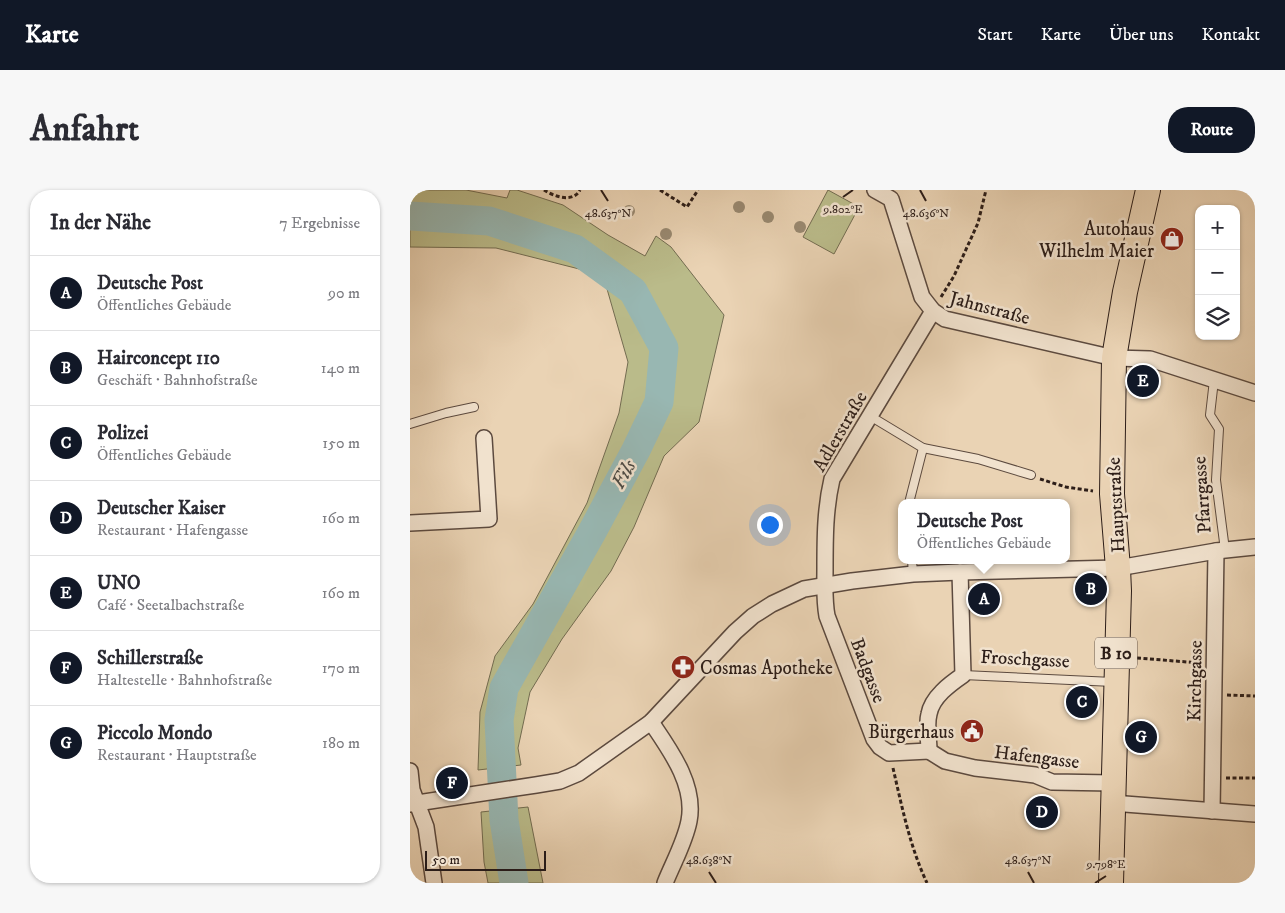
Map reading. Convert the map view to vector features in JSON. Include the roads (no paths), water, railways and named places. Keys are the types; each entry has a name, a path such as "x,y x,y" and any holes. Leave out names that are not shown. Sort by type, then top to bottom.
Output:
{"main road":[{"name":"Hauptstraße","path":"1111,883 1118,568 1112,494 1114,358 1125,292 1148,190"}],"street":[{"name":"Jahnstraße","path":"875,190 892,194 922,297 933,311 945,320 1114,358 1150,359 1255,393"},
{"name":"Adlerstraße","path":"825,585 826,501 832,479 933,311"},
{"path":"410,523 489,519 484,438"},
{"name":"Pfarrgasse","path":"414,804 560,781 579,773 650,722 752,616 804,589 913,567 960,572 1118,568 1220,550 1255,547"},
{"name":"Kirchgasse","path":"1212,811 1214,664 1220,550"},
{"name":"Froschgasse","path":"929,751 929,714 936,698 950,684 963,675 960,572"},
{"name":"Badgasse","path":"825,585 824,602 827,616 874,739 880,747 889,753 929,751"},
{"path":"650,722 668,746 682,773 690,805 689,821 665,883"},
{"name":"Hafengasse","path":"929,751 945,761 975,768 1034,775 1052,782 1212,811 1255,814"},
{"path":"410,771 414,804 426,828 434,883"}],"lane":[{"name":"Pfarrgasse","path":"1214,380 1210,415 1219,429 1216,480 1220,550"},
{"path":"410,424 474,407"},
{"path":"870,416 923,448 978,460 1030,476"},
{"path":"910,499 923,448"},
{"name":"Froschgasse","path":"963,675 1116,682"}],"waterway":[{"name":"Fils","path":"410,216 489,221 575,249 633,291 664,348 659,402 636,450 592,532 504,688 499,720 504,820 514,883"}],"place":[{"name":"Autohaus Wilhelm Maier","path":"1172,239"},
{"name":"UNO","path":"1143,381"},
{"name":"Hairconcept 110","path":"1091,589"},
{"name":"Deutsche Post","path":"984,599"},
{"name":"Cosmas Apotheke","path":"683,667"},
{"name":"Polizei","path":"1082,702"},
{"name":"Bürgerhaus","path":"972,731"},
{"name":"Piccolo Mondo","path":"1141,737"},
{"name":"Schillerstraße","path":"452,783"},
{"name":"Deutscher Kaiser","path":"1042,812"}]}
